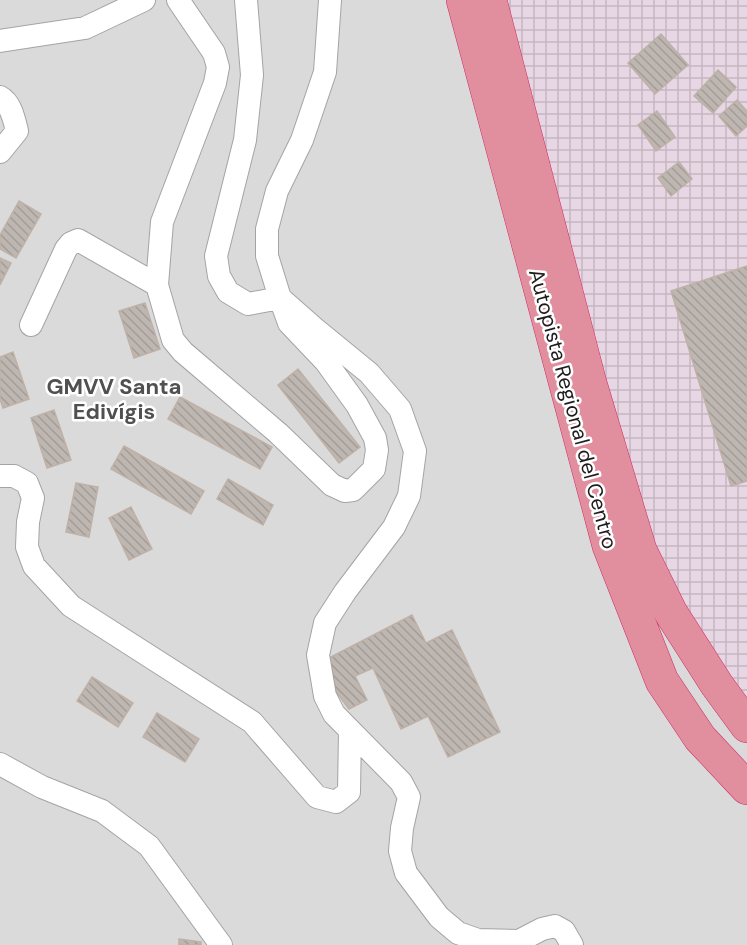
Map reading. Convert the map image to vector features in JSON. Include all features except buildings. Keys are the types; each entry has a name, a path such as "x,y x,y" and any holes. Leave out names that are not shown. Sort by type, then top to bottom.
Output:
{"highway":[{"name":"Autopista Regional del Centro","path":"463,0 609,546 662,681 700,738 747,788"},
{"name":"Autopista Regional del Centro","path":"490,0 590,383 640,550 671,614 717,685 747,726"}],"street":[{"path":"0,41 85,28 144,0"},
{"path":"178,0 214,53 218,67 215,83 162,222 157,285 174,340 183,352 278,433 332,485 345,491 353,490 374,469 377,450 375,438 357,405 326,362 289,323 267,256 267,229 277,191 302,140 325,72 330,0"},
{"path":"246,0 252,75 245,140 216,256 219,276 228,292 248,304 280,298"},
{"path":"0,97 5,99 12,112 17,131 0,152"},
{"path":"31,325 66,249 78,240 157,285"},
{"path":"280,298 369,373 400,409 415,451 409,496 394,527 345,592 325,623 318,655 325,696 334,714 401,782 409,796 400,851 406,873 439,917 458,933 478,940 519,943 542,929 555,926 564,931 572,945"},
{"path":"0,476 14,476 27,483 33,498 28,522 27,547 34,566 71,606 252,722 317,797 336,802 349,792 350,732"},
{"path":"0,764 42,787 102,811 149,846 221,945"}],"shaded area":[{"path":"0,0 500,0 747,713 747,945 0,945"},
{"path":"500,0 747,0 747,713 658,577"}],"district":[{"name":"GMVV Santa Edivígis","path":"114,398"}]}
